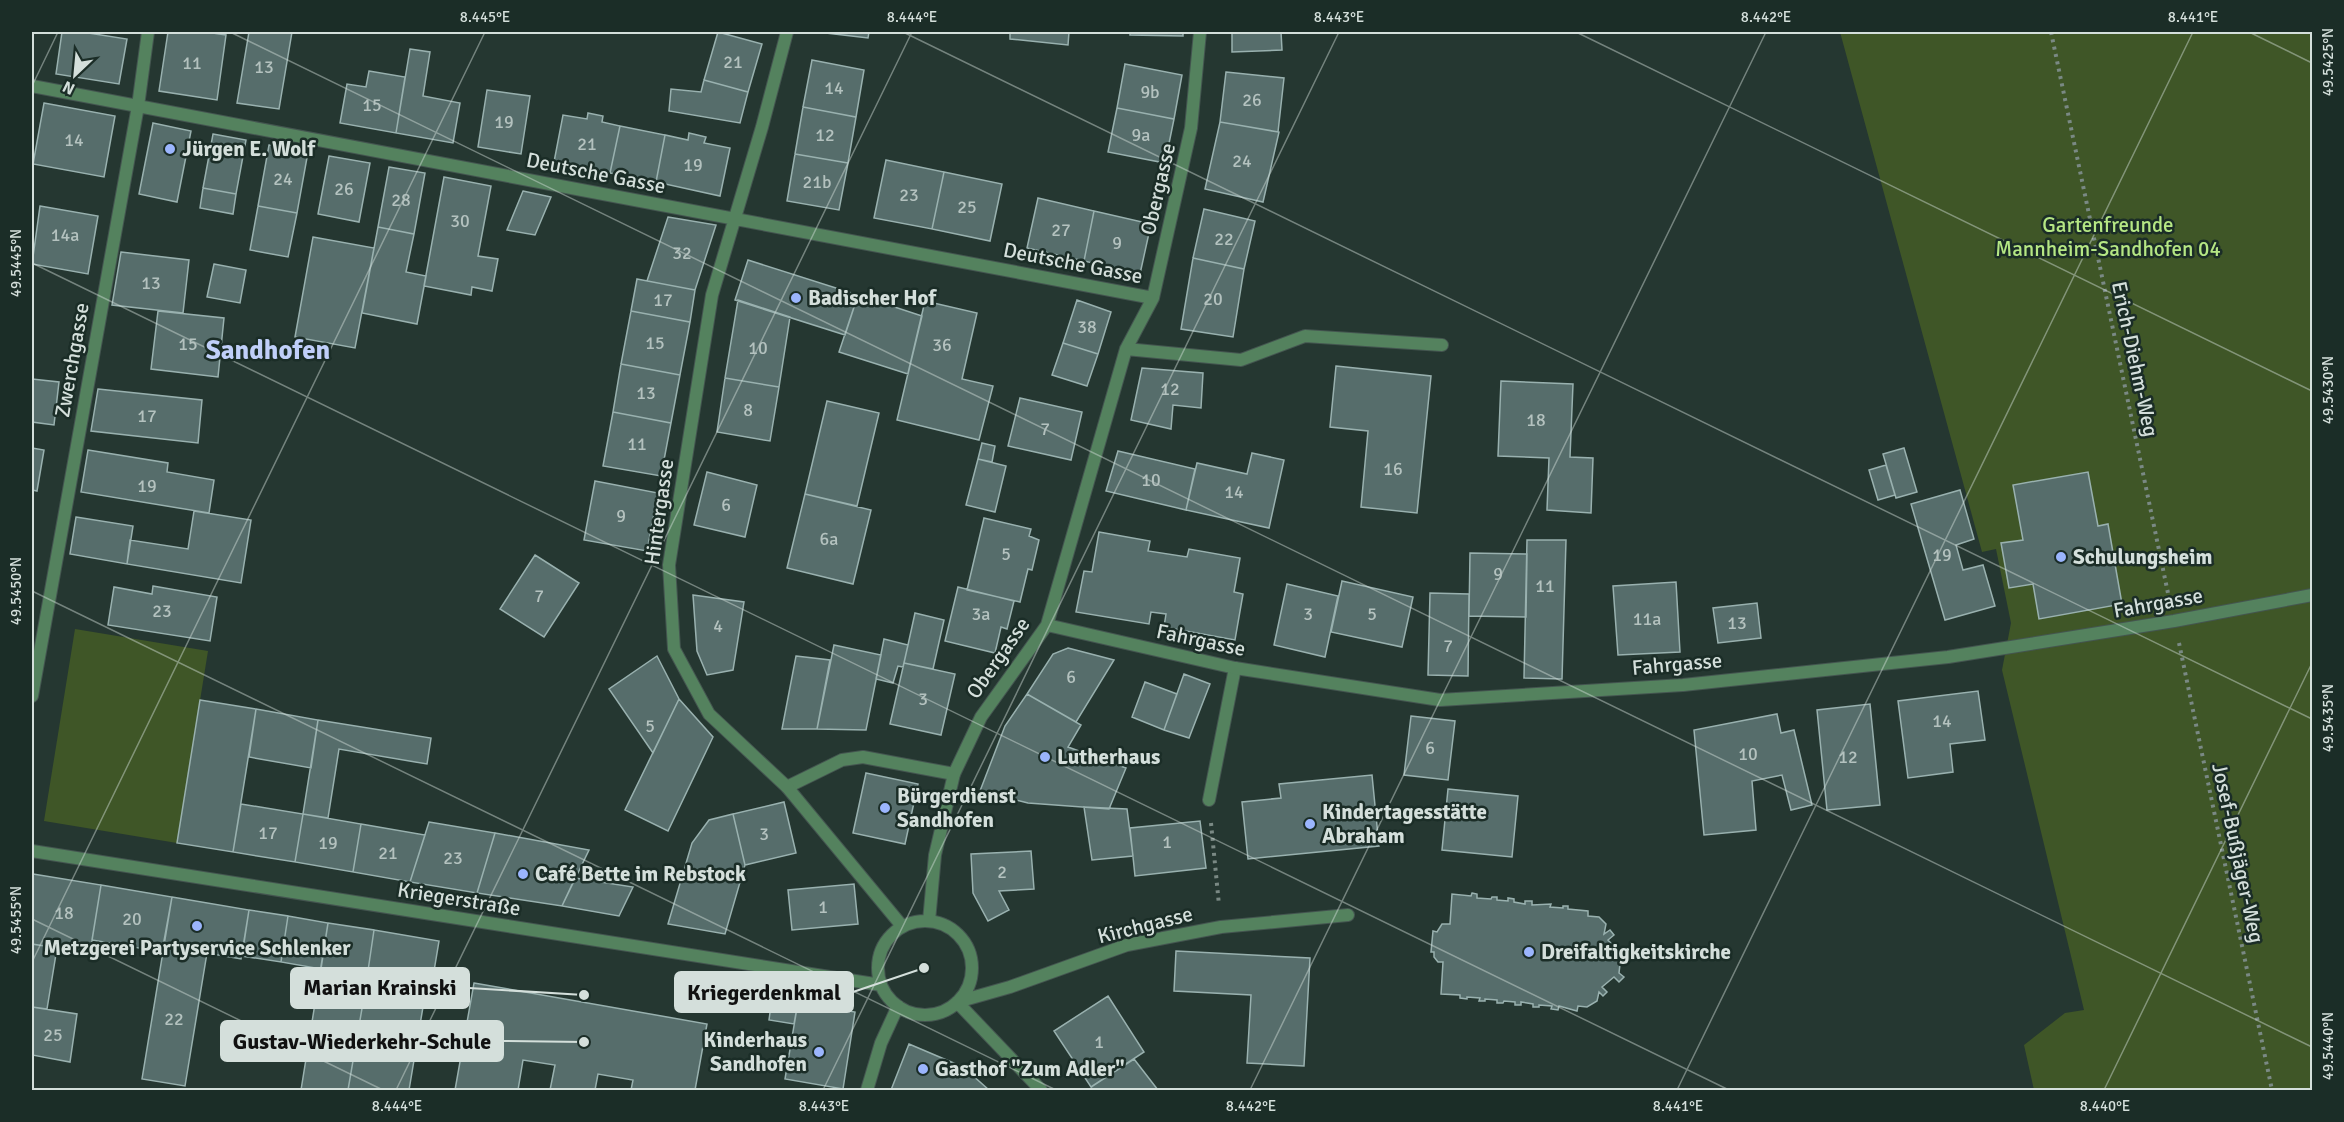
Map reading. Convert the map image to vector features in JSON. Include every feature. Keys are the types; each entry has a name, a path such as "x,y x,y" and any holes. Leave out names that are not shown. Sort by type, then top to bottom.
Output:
{"street":[{"name":"Zwerchgasse","path":"32,696 138,106 148,32"},
{"name":"Hintergasse","path":"787,32 736,219 712,295 669,565 674,649 709,714 787,787 902,926"},
{"name":"Obergasse","path":"929,921 935,855 954,774 981,717 1047,625 1126,349 1153,298 1191,128 1200,32"},
{"name":"Deutsche Gasse","path":"32,86 1153,298"},
{"path":"1126,349 1241,360 1305,336 1442,345"},
{"name":"Fahrgasse","path":"1047,625 1235,668 1440,700 1683,685 1948,657 2174,621 2313,595"},
{"path":"1209,800 1235,668"},
{"path":"787,787 842,760 863,757 954,774"},
{"name":"Kriegerstraße","path":"32,851 881,985"},
{"name":"Kirchgasse","path":"957,1002 1011,987 1127,945 1221,927 1348,915"},
{"path":"929,921 954,930 963,940 972,965 966,991 957,1002 944,1011 929,1015 913,1013 898,1006 888,997 881,985 878,971 881,952 891,934 902,926 929,921"},
{"path":"957,1002 1041,1090"},
{"path":"867,1090 881,1043 898,1006"}],"path":[{"name":"Erich-Diehm-Weg","path":"2051,32 2174,621"},
{"name":"Josef-Bußjäger-Weg","path":"2174,621 2272,1090"},
{"path":"1209,800 1221,927"}],"green space":[{"name":"Gartenfreunde Mannheim-Sandhofen 04","path":"1840,32 2312,32 2312,1090 2034,1090 2024,1045 2065,1013 2084,1010 2002,670 2011,623 1996,549 1982,552"},
{"path":"75,629 208,651 177,843 44,821"}],"building":[{"path":"62,32 82,32 127,39 119,84 56,74"},
{"path":"168,32 206,32 226,35 217,100 159,91"},
{"path":"249,32 292,32 279,109 237,103"},
{"path":"718,32 762,44 748,92 704,80"},
{"path":"817,32 869,32 868,38"},
{"path":"1010,32 1069,32 1068,45 1010,39"},
{"path":"1130,32 1183,32 1183,36 1130,35"},
{"path":"1232,32 1281,32 1282,50 1232,52"},
{"path":"410,49 430,52 423,96 460,103 453,143 396,133"},
{"path":"812,60 864,70 856,117 803,107"},
{"path":"1125,64 1182,75 1174,119 1117,108"},
{"path":"369,71 405,77 396,133 340,123 347,84 366,87"},
{"path":"1226,72 1284,78 1278,132 1220,122"},
{"path":"704,80 748,92 740,123 669,111 671,89 701,92"},
{"path":"487,90 530,96 521,154 478,147"},
{"path":"44,103 115,116 104,177 33,164"},
{"path":"803,107 856,117 848,163 795,154"},
{"path":"1117,108 1174,119 1165,163 1108,152"},
{"path":"588,113 603,116 602,122 620,126 610,173 554,162 563,115 587,119"},
{"path":"1220,122 1279,132 1263,202 1205,189"},
{"path":"153,123 191,131 177,202 139,194"},
{"path":"620,126 665,135 656,182 610,173"},
{"path":"689,133 706,137 704,143 730,148 720,196 656,182 665,135 688,140"},
{"path":"213,134 246,140 236,194 203,188"},
{"path":"269,145 308,152 297,213 258,206"},
{"path":"795,154 848,163 839,210 787,201"},
{"path":"329,156 370,163 359,222 318,214"},
{"path":"886,160 944,172 932,229 874,218"},
{"path":"389,167 425,173 414,234 378,227"},
{"path":"944,172 1002,184 990,241 932,229"},
{"path":"444,177 491,186 478,256 498,259 492,291 472,287 471,295 424,286"},
{"path":"203,188 236,194 233,214 200,208"},
{"path":"523,191 551,197 535,235 507,230"},
{"path":"1038,198 1094,211 1084,261 1027,248"},
{"path":"40,206 98,216 88,274 32,264"},
{"path":"258,206 297,213 288,257 250,250"},
{"path":"1204,209 1255,221 1244,269 1193,258"},
{"path":"1094,211 1151,224 1140,274 1084,261"},
{"path":"668,217 716,225 695,290 647,281"},
{"path":"378,227 414,234 406,272 426,276 417,324 362,313"},
{"path":"313,237 374,248 355,348 295,337"},
{"path":"121,252 189,260 183,313 112,305"},
{"path":"1193,258 1244,269 1233,337 1181,329"},
{"name":"Badischer Hof","path":"748,260 858,295 845,335 735,300"},
{"path":"214,264 246,270 240,303 207,297"},
{"path":"637,279 695,290 690,322 631,311"},
{"path":"858,295 922,316 908,374 839,352"},
{"path":"738,300 790,317 779,387 725,378"},
{"path":"1077,300 1111,312 1098,354 1063,343"},
{"path":"925,301 977,313 962,379 993,386 979,440 897,420"},
{"path":"158,311 224,318 218,377 151,369"},
{"path":"631,311 690,322 680,375 621,364"},
{"path":"1063,343 1098,354 1087,386 1052,375"},
{"path":"621,364 680,375 671,423 613,412"},
{"path":"1336,366 1431,376 1417,513 1361,507 1368,431 1330,427"},
{"path":"1142,368 1203,373 1201,408 1173,405 1171,429 1131,420"},
{"path":"725,378 779,387 770,441 717,432"},
{"path":"32,379 59,382 54,425 32,422"},
{"path":"1501,381 1573,384 1570,457 1593,458 1591,513 1547,510 1549,458 1498,456"},
{"path":"98,389 202,400 198,443 91,431"},
{"path":"1020,398 1082,412 1071,460 1008,446"},
{"path":"827,401 879,413 857,506 805,494"},
{"path":"613,412 671,423 661,476 603,466"},
{"path":"982,443 995,446 992,462 978,459"},
{"path":"32,448 44,450 37,491 32,490"},
{"path":"1904,448 1917,492 1896,498 1883,454"},
{"path":"88,450 168,463 167,472 214,480 209,513 81,492"},
{"path":"1118,451 1195,469 1186,510 1106,491"},
{"path":"1252,453 1284,460 1269,528 1186,510 1197,463 1247,474"},
{"path":"978,459 1006,466 995,512 966,505"},
{"path":"1886,465 1895,495 1878,500 1869,470"},
{"path":"707,472 757,485 745,537 694,525"},
{"path":"2088,472 2098,526 2108,524 2122,604 2039,619 2033,584 2009,588 2001,543 2023,540 2013,485"},
{"path":"595,481 658,493 647,551 584,540"},
{"path":"1960,490 1974,539 1956,545 1963,570 1983,565 1995,606 1945,620 1911,504"},
{"path":"805,494 871,510 853,584 787,568"},
{"path":"194,511 251,520 241,583 127,564 130,540 188,549"},
{"path":"76,517 133,526 127,564 70,554"},
{"path":"984,518 1031,529 1029,536 1039,540 1032,570 1028,569 1020,602 967,590"},
{"path":"1099,532 1150,541 1148,551 1187,557 1189,549 1240,558 1234,592 1243,594 1235,640 1164,627 1166,614 1151,612 1149,624 1076,612 1084,571 1092,572"},
{"path":"1527,540 1566,540 1562,679 1524,678"},
{"path":"1470,553 1527,554 1526,617 1469,616"},
{"path":"535,555 579,583 544,637 500,609"},
{"path":"1342,581 1413,597 1402,647 1331,632"},
{"path":"1676,582 1680,652 1618,655 1613,586"},
{"path":"1287,584 1338,596 1325,657 1274,645"},
{"path":"153,586 217,597 210,641 108,625 114,587 152,594"},
{"path":"958,587 1014,601 1007,629 1001,627 995,653 945,641"},
{"path":"1430,593 1469,594 1468,676 1428,675"},
{"path":"693,595 744,602 733,670 707,675 697,651"},
{"path":"1757,603 1761,638 1718,643 1713,608"},
{"path":"915,613 944,620 933,669 904,663"},
{"path":"884,639 908,645 903,667 898,666 893,683 876,679"},
{"path":"834,645 881,655 866,730 817,729"},
{"path":"1068,648 1114,660 1076,722 1027,694 1053,654"},
{"path":"657,656 679,699 653,753 609,689"},
{"path":"796,656 830,660 817,729 782,729"},
{"path":"904,663 955,674 941,735 890,724"},
{"path":"1184,674 1210,684 1189,738 1164,730"},
{"path":"1145,682 1177,694 1164,730 1132,717"},
{"path":"1978,691 1985,740 1950,744 1953,772 1908,778 1898,701"},
{"name":"Lutherhaus","path":"1027,694 1081,725 1068,747 1126,768 1109,809 1028,803 980,791 1005,726"},
{"path":"679,699 713,737 668,831 625,810"},
{"path":"200,700 256,709 233,852 177,843"},
{"path":"1870,704 1880,805 1827,810 1817,710"},
{"path":"256,709 318,720 311,768 249,757"},
{"path":"1777,714 1781,733 1794,730 1812,805 1791,810 1782,775 1752,781 1756,830 1704,835 1694,730"},
{"path":"1411,716 1455,721 1448,780 1404,775"},
{"path":"318,720 431,738 427,764 339,749 328,818 303,814"},
{"name":"Bürgerdienst Sandhofen","path":"866,773 918,784 905,844 853,833"},
{"name":"Kindertagesstätte Abraham","path":"1372,775 1379,846 1248,859 1242,802 1281,798 1279,784"},
{"path":"1448,789 1518,796 1512,857 1442,850"},
{"path":"784,802 796,853 745,865 733,814"},
{"path":"241,804 303,814 295,862 233,852"},
{"path":"1084,807 1127,809 1133,856 1092,860"},
{"path":"303,814 361,824 353,872 295,862"},
{"path":"733,814 745,865 725,934 668,924 692,843 709,820"},
{"path":"1200,821 1206,868 1135,876 1130,828"},
{"path":"429,822 495,833 477,893 410,882"},
{"path":"361,824 425,835 410,882 353,872"},
{"path":"495,833 589,850 562,906 477,893"},
{"path":"1031,851 1034,889 999,891 1009,910 988,921 973,893 971,854"},
{"path":"33,874 101,885 90,953 32,944"},
{"path":"575,878 633,887 619,916 562,906"},
{"path":"854,884 858,924 792,930 788,890"},
{"path":"101,885 172,897 162,952 92,940"},
{"name":"Dreifaltigkeitskirche","path":"1472,893 1477,894 1477,898 1497,897 1497,900 1508,901 1508,898 1525,904 1525,901 1532,901 1532,905 1551,904 1550,907 1563,908 1563,906 1568,906 1568,909 1588,911 1588,916 1599,917 1606,924 1604,934 1610,930 1614,935 1608,940 1618,951 1623,947 1626,952 1621,956 1619,973 1624,977 1619,982 1614,977 1602,987 1607,992 1603,996 1599,992 1597,1001 1587,1007 1578,1006 1577,1011 1559,1006 1558,1010 1551,1009 1552,1006 1533,1007 1533,1004 1521,1002 1521,1005 1515,1005 1515,1002 1497,1003 1497,1000 1479,1001 1480,998 1467,997 1467,999 1460,998 1460,995 1441,994 1443,962 1438,962 1434,957 1434,952 1431,952 1433,931 1437,932 1442,924 1450,924 1452,894 1471,896"},
{"path":"172,897 249,910 241,959 207,953 185,1086 142,1079"},
{"path":"249,910 288,916 281,962 242,956"},
{"path":"288,916 328,923 321,969 281,962"},
{"path":"328,923 374,930 365,991 348,1090 301,1090"},
{"path":"374,930 439,941 429,1001 365,991"},
{"path":"32,944 57,948 47,1009 32,1007"},
{"path":"1176,951 1310,958 1304,1066 1247,1063 1251,995 1174,991"},
{"path":"474,983 707,1024 695,1090 631,1090 633,1080 598,1074 595,1090 550,1090 555,1065 523,1060 518,1090 455,1090"},
{"path":"365,991 424,1001 409,1090 348,1090"},
{"path":"1108,996 1144,1052 1091,1087 1054,1031"},
{"path":"772,998 798,1002 794,1024 769,1020"},
{"name":"Kinderhaus Sandhofen","path":"798,1002 855,1012 843,1089 785,1079"},
{"path":"32,1007 77,1014 70,1062 32,1055"},
{"path":"909,1044 963,1067 989,1090 891,1090"},
{"path":"1134,1059 1158,1090 1093,1090 1091,1087"}],"place":[{"name":"Jürgen E. Wolf","path":"170,149"},
{"name":"Badischer Hof","path":"796,298"},
{"name":"Schulungsheim","path":"2061,557"},
{"name":"Lutherhaus","path":"1045,757"},
{"name":"Bürgerdienst Sandhofen","path":"885,808"},
{"name":"Kindertagesstätte Abraham","path":"1310,824"},
{"name":"Café Bette im Rebstock","path":"523,874"},
{"name":"Metzgerei Partyservice Schlenker","path":"197,926"},
{"name":"Dreifaltigkeitskirche","path":"1529,952"},
{"name":"Kriegerdenkmal","path":"924,968"},
{"name":"Marian Krainski","path":"584,995"},
{"name":"Gustav-Wiederkehr-Schule","path":"584,1042"},
{"name":"Kinderhaus Sandhofen","path":"819,1052"},
{"name":"Gasthof \"Zum Adler\"","path":"923,1069"}],"district":[{"name":"Sandhofen","path":"268,350"}]}
